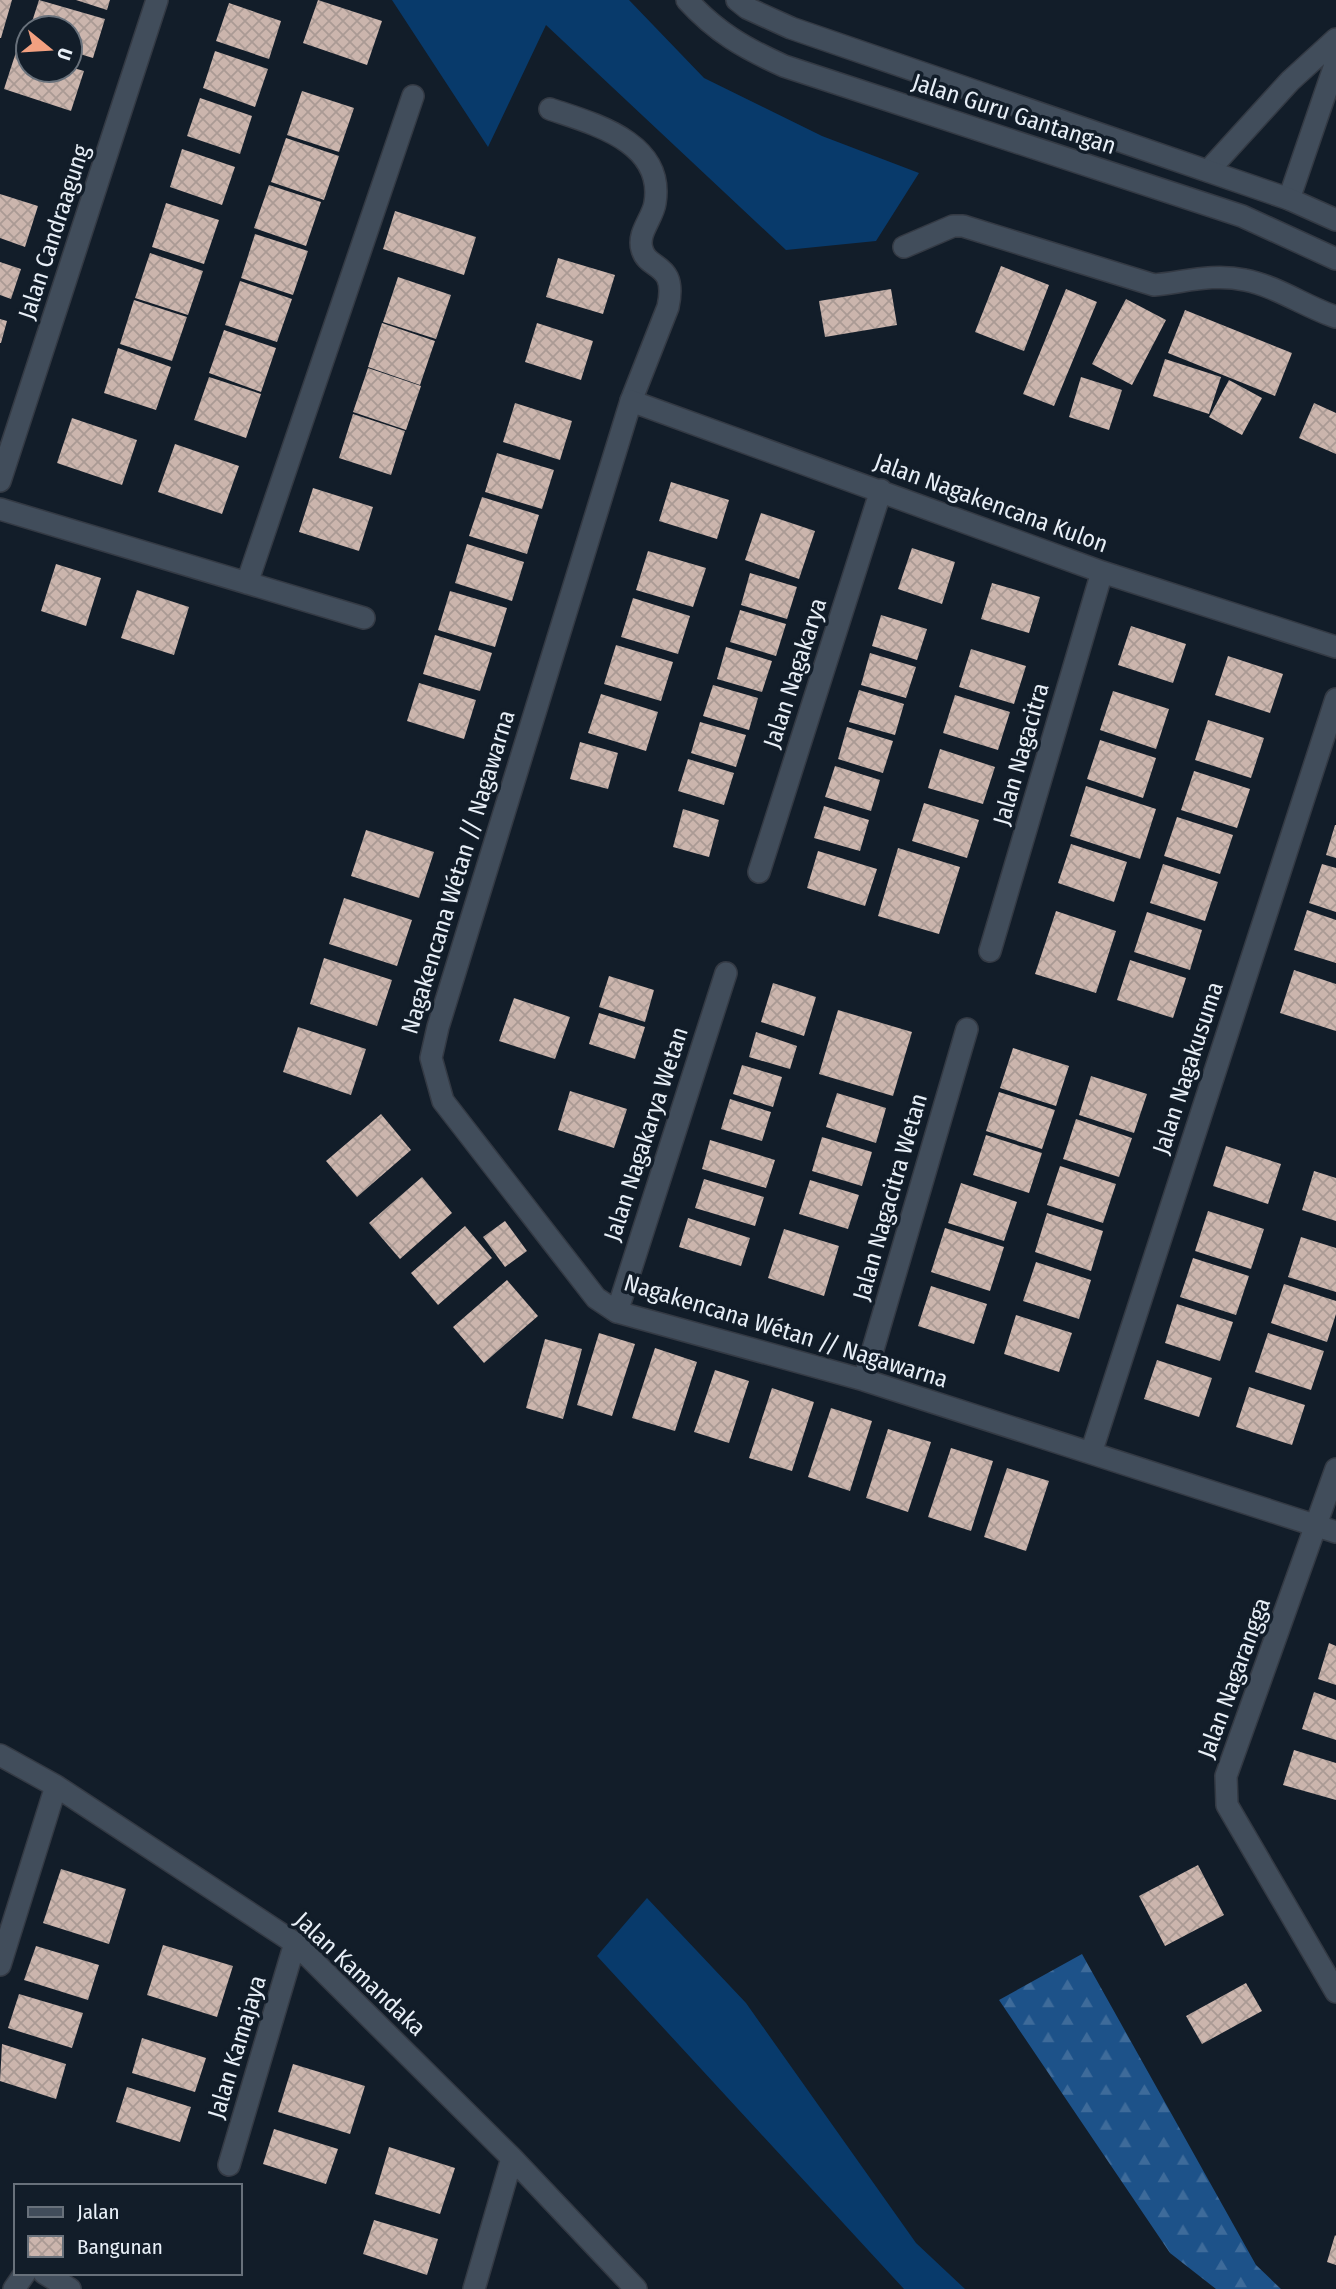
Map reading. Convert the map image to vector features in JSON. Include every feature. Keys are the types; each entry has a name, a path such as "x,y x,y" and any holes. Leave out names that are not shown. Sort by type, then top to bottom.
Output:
{"street":[{"name":"Jalan Candraagung","path":"0,481 157,0"},
{"name":"Jalan Guru Gantangan","path":"687,0 710,26 784,66 1242,216 1336,259"},
{"name":"Jalan Guru Gantangan","path":"737,0 747,8 791,29 1289,199 1336,220"},
{"path":"1208,171 1290,80 1336,39"},
{"path":"1289,199 1336,62"},
{"path":"247,583 413,96"},
{"name":"Nagakencana Wétan // Nagawarna","path":"550,109 620,136 640,150 653,173 655,203 641,246 643,253 668,276 672,290 668,307 631,401 495,834 431,1058 443,1101 596,1298 617,1312 864,1380 1326,1529"},
{"path":"904,247 953,226 963,226 1154,285 1173,285 1198,276 1246,280 1336,317"},
{"name":"Jalan Nagakencana Kulon","path":"631,401 1102,572 1336,647"},
{"name":"Jalan Nagakarya","path":"759,872 881,490"},
{"path":"0,509 364,618"},
{"name":"Jalan Nagacitra","path":"990,951 1102,572"},
{"name":"Jalan Nagakusuma","path":"1091,1453 1336,699"},
{"name":"Jalan Nagakarya Wetan","path":"617,1312 726,973"},
{"name":"Jalan Nagacitra Wetan","path":"864,1380 967,1029"},
{"name":"Jalan Nagarangga","path":"1336,1469 1326,1529 1226,1776 1225,1790 1227,1805 1336,1992"},
{"name":"Jalan Kamandaka","path":"0,1755 56,1786 295,1943 512,2158 636,2289"},
{"path":"0,1965 56,1786"},
{"name":"Jalan Kamajaya","path":"229,2165 295,1943"},
{"path":"474,2289 512,2158"},
{"path":"47,2275 70,2289"}],"shaded area":[{"path":"392,0 629,0 704,78 822,136 919,173 876,241 786,250 546,25 488,147"},
{"path":"647,1898 746,2003 916,2243 965,2289 904,2289 597,1956"}],"green space":[{"path":"1082,1954 1256,2265 1281,2289 1216,2289 1170,2253 999,2000"}],"building":[{"path":"0,0 12,0 1,38 0,38"},
{"path":"39,0 105,19 93,58 84,55 84,14 34,14"},
{"path":"76,0 110,0 107,10"},
{"path":"318,0 382,21 367,65 303,43"},
{"path":"229,3 281,21 269,59 216,41"},
{"path":"215,51 268,69 255,107 203,88"},
{"path":"14,58 14,84 80,84 71,111 4,89"},
{"path":"302,91 354,108 339,152 287,135"},
{"path":"200,98 252,116 240,154 187,136"},
{"path":"286,138 339,156 324,200 271,182"},
{"path":"182,149 235,167 222,205 170,187"},
{"path":"269,185 321,202 306,246 254,228"},
{"path":"0,194 38,206 25,247 0,238"},
{"path":"166,203 219,220 204,264 152,247"},
{"path":"395,211 476,237 464,275 383,249"},
{"path":"255,234 308,251 293,295 241,278"},
{"path":"150,253 203,271 188,315 135,298"},
{"path":"558,258 615,275 603,314 546,297"},
{"path":"0,262 21,269 11,299 0,295"},
{"path":"1001,266 1049,285 1024,351 975,332"},
{"path":"398,277 451,295 436,339 383,322"},
{"path":"240,281 292,299 277,342 225,325"},
{"path":"891,289 897,325 825,337 819,301"},
{"path":"1066,289 1097,302 1054,406 1023,394"},
{"path":"1126,299 1166,320 1132,385 1092,364"},
{"path":"134,300 187,317 172,361 120,344"},
{"path":"1185,310 1292,353 1275,396 1168,353"},
{"path":"0,319 7,321 1,343 0,343"},
{"path":"382,323 435,341 420,385 368,367"},
{"path":"537,323 593,341 581,380 525,362"},
{"path":"224,330 276,348 261,392 209,373"},
{"path":"118,348 171,367 156,410 104,393"},
{"path":"1165,359 1221,377 1209,414 1153,396"},
{"path":"368,368 421,386 406,430 353,412"},
{"path":"209,377 261,394 246,438 194,420"},
{"path":"1081,377 1122,390 1109,430 1069,417"},
{"path":"1229,380 1262,398 1242,435 1209,417"},
{"path":"515,403 572,421 560,460 503,442"},
{"path":"1314,403 1336,413 1336,454 1299,438"},
{"path":"353,414 405,431 391,475 339,458"},
{"path":"72,418 137,440 122,485 57,463"},
{"path":"175,444 239,466 222,514 158,492"},
{"path":"497,453 554,470 542,509 485,492"},
{"path":"671,482 729,500 717,539 659,521"},
{"path":"313,488 373,507 359,551 299,532"},
{"path":"482,497 539,515 527,554 469,536"},
{"path":"761,513 815,531 799,579 745,560"},
{"path":"467,544 524,562 512,601 455,583"},
{"path":"912,548 955,562 942,604 898,589"},
{"path":"648,551 706,568 693,607 636,590"},
{"path":"56,564 101,578 86,626 41,611"},
{"path":"750,573 797,587 787,619 741,605"},
{"path":"992,583 1040,597 1029,633 981,619"},
{"path":"137,590 189,607 174,655 121,638"},
{"path":"450,591 507,608 495,647 438,630"},
{"path":"633,598 690,616 678,654 621,637"},
{"path":"740,610 786,624 776,656 730,642"},
{"path":"881,615 927,629 917,660 872,646"},
{"path":"1131,626 1186,644 1173,683 1118,665"},
{"path":"435,635 492,653 480,691 423,674"},
{"path":"616,645 673,662 661,701 604,684"},
{"path":"726,647 772,661 762,692 717,679"},
{"path":"971,649 1026,666 1014,704 959,687"},
{"path":"870,653 916,667 906,698 861,685"},
{"path":"1228,656 1283,674 1270,713 1215,695"},
{"path":"419,683 476,700 464,739 407,721"},
{"path":"713,685 758,698 749,730 703,716"},
{"path":"859,690 904,704 895,735 849,722"},
{"path":"1113,691 1169,709 1156,749 1100,730"},
{"path":"601,694 658,712 646,751 588,733"},
{"path":"955,695 1010,712 998,750 943,733"},
{"path":"1208,720 1264,738 1251,778 1195,760"},
{"path":"700,722 746,735 736,767 691,753"},
{"path":"847,727 893,741 883,773 838,759"},
{"path":"1100,740 1156,758 1143,798 1087,779"},
{"path":"580,742 618,753 608,789 570,779"},
{"path":"940,749 995,767 983,804 928,788"},
{"path":"688,759 734,773 724,805 678,791"},
{"path":"835,766 880,780 871,811 825,797"},
{"path":"1194,771 1250,789 1237,828 1181,810"},
{"path":"1086,786 1156,809 1140,859 1070,836"},
{"path":"924,803 979,820 967,858 912,841"},
{"path":"824,806 869,820 860,851 814,838"},
{"path":"683,809 719,820 709,857 673,847"},
{"path":"1177,817 1233,835 1220,874 1164,856"},
{"path":"1336,825 1336,858 1326,855"},
{"path":"366,830 434,852 419,898 351,876"},
{"path":"1071,844 1127,862 1114,902 1058,883"},
{"path":"898,848 960,867 939,934 878,916"},
{"path":"818,851 877,869 865,906 807,888"},
{"path":"1163,864 1218,882 1205,921 1150,903"},
{"path":"1322,864 1336,868 1336,912 1309,903"},
{"path":"344,898 412,920 397,966 329,944"},
{"path":"1307,910 1336,920 1336,963 1294,950"},
{"path":"1056,911 1116,931 1096,993 1035,974"},
{"path":"1147,912 1202,930 1190,970 1134,952"},
{"path":"324,958 392,980 377,1026 310,1004"},
{"path":"1130,960 1186,978 1173,1018 1117,1000"},
{"path":"1294,970 1336,984 1336,1031 1280,1013"},
{"path":"609,976 654,990 645,1022 599,1007"},
{"path":"773,983 816,997 804,1036 761,1022"},
{"path":"514,998 570,1017 555,1059 499,1041"},
{"path":"838,1010 912,1032 893,1096 819,1074"},
{"path":"599,1013 645,1027 635,1059 589,1044"},
{"path":"298,1027 366,1049 351,1095 283,1072"},
{"path":"756,1032 797,1046 790,1069 749,1057"},
{"path":"1013,1048 1069,1066 1056,1106 1000,1088"},
{"path":"742,1065 782,1077 773,1107 733,1094"},
{"path":"1091,1076 1147,1094 1134,1133 1079,1115"},
{"path":"570,1091 627,1109 614,1148 558,1130"},
{"path":"999,1092 1055,1110 1042,1149 986,1131"},
{"path":"837,1093 886,1108 876,1143 826,1127"},
{"path":"730,1099 771,1112 762,1141 721,1129"},
{"path":"381,1114 411,1150 357,1197 326,1161"},
{"path":"1076,1119 1132,1138 1119,1177 1063,1159"},
{"path":"986,1135 1042,1153 1029,1193 973,1175"},
{"path":"822,1137 872,1152 862,1186 812,1171"},
{"path":"710,1140 775,1160 766,1188 702,1169"},
{"path":"1226,1146 1281,1164 1268,1204 1213,1186"},
{"path":"1060,1166 1116,1184 1103,1223 1047,1205"},
{"path":"1314,1171 1336,1178 1336,1221 1302,1210"},
{"path":"422,1177 452,1213 400,1259 369,1223"},
{"path":"704,1179 764,1197 755,1226 695,1208"},
{"path":"810,1180 859,1195 848,1229 799,1214"},
{"path":"961,1183 1017,1202 1004,1241 948,1223"},
{"path":"1208,1211 1264,1229 1251,1269 1195,1251"},
{"path":"1047,1213 1103,1231 1091,1271 1035,1252"},
{"path":"688,1218 750,1238 741,1266 679,1247"},
{"path":"505,1221 527,1251 505,1267 483,1237"},
{"path":"465,1226 492,1258 438,1305 411,1273"},
{"path":"945,1228 1004,1247 990,1291 931,1272"},
{"path":"784,1229 839,1246 824,1296 768,1278"},
{"path":"1301,1237 1336,1248 1336,1292 1288,1277"},
{"path":"1193,1258 1249,1276 1236,1315 1180,1297"},
{"path":"1036,1262 1091,1280 1079,1319 1023,1301"},
{"path":"507,1280 538,1316 484,1363 453,1327"},
{"path":"1284,1284 1336,1301 1336,1314 1327,1342 1271,1323"},
{"path":"931,1286 987,1304 974,1344 918,1326"},
{"path":"1177,1304 1233,1322 1220,1361 1165,1343"},
{"path":"1016,1315 1072,1333 1059,1372 1004,1354"},
{"path":"599,1333 635,1344 612,1416 577,1405"},
{"path":"1268,1333 1324,1351 1311,1390 1255,1372"},
{"path":"545,1339 582,1349 563,1419 526,1408"},
{"path":"655,1348 697,1362 675,1431 632,1418"},
{"path":"1157,1360 1212,1378 1199,1417 1144,1399"},
{"path":"715,1370 749,1381 729,1443 694,1432"},
{"path":"1249,1387 1305,1405 1292,1445 1236,1427"},
{"path":"772,1388 814,1402 792,1471 749,1458"},
{"path":"831,1408 872,1421 850,1491 808,1477"},
{"path":"888,1429 931,1442 908,1512 866,1498"},
{"path":"951,1448 993,1461 971,1531 928,1517"},
{"path":"1007,1468 1049,1481 1026,1551 984,1537"},
{"path":"1329,1643 1336,1646 1336,1685 1318,1679"},
{"path":"1314,1692 1336,1700 1336,1740 1302,1729"},
{"path":"1294,1750 1336,1763 1336,1800 1283,1785"},
{"path":"1198,1865 1224,1915 1165,1946 1139,1896"},
{"path":"61,1869 126,1889 109,1944 43,1923"},
{"path":"163,1945 233,1966 217,2017 147,1995"},
{"path":"36,1946 99,1965 88,2000 24,1980"},
{"path":"1246,1983 1262,2011 1202,2044 1186,2016"},
{"path":"19,1994 83,2013 72,2048 8,2028"},
{"path":"142,2038 206,2058 195,2092 132,2073"},
{"path":"2,2044 66,2064 56,2099 0,2081"},
{"path":"293,2064 365,2086 350,2134 278,2112"},
{"path":"127,2087 191,2107 180,2142 116,2122"},
{"path":"274,2129 338,2149 326,2184 263,2164"},
{"path":"389,2147 455,2168 440,2214 375,2194"},
{"path":"374,2220 438,2239 427,2275 363,2254"},
{"path":"1336,2236 1336,2265 1327,2262"}]}
